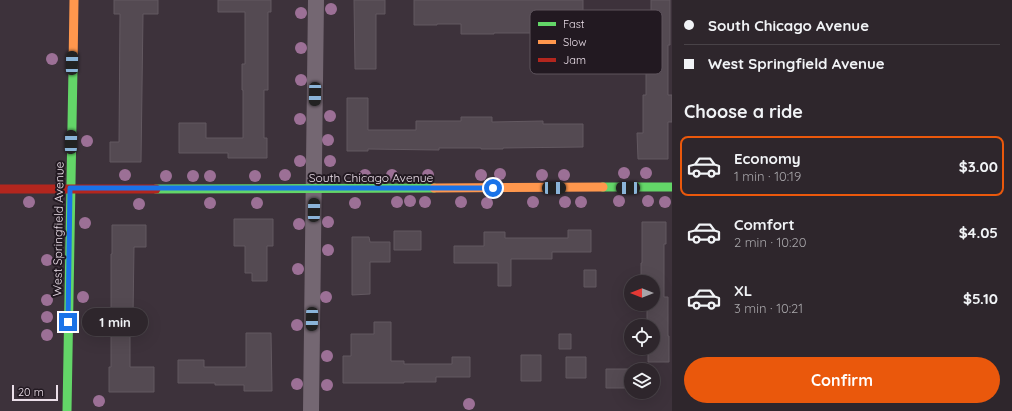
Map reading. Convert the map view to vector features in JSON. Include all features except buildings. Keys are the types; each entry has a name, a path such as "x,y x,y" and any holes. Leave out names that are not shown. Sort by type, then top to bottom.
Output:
{"street":[{"name":"West Springfield Avenue","path":"67,411 74,0"},
{"path":"311,411 316,0"},
{"name":"South Chicago Avenue","path":"0,189 672,187"}],"traffic: fast":[{"path":"67,411 73,68"},
{"path":"603,187 672,187"},
{"path":"156,189 434,188"}],"traffic: slow":[{"path":"73,68 74,0"},
{"path":"434,188 603,187"}],"traffic: jam":[{"path":"0,189 156,189"}],"route":[{"path":"68,322 70,188 493,188"}]}
